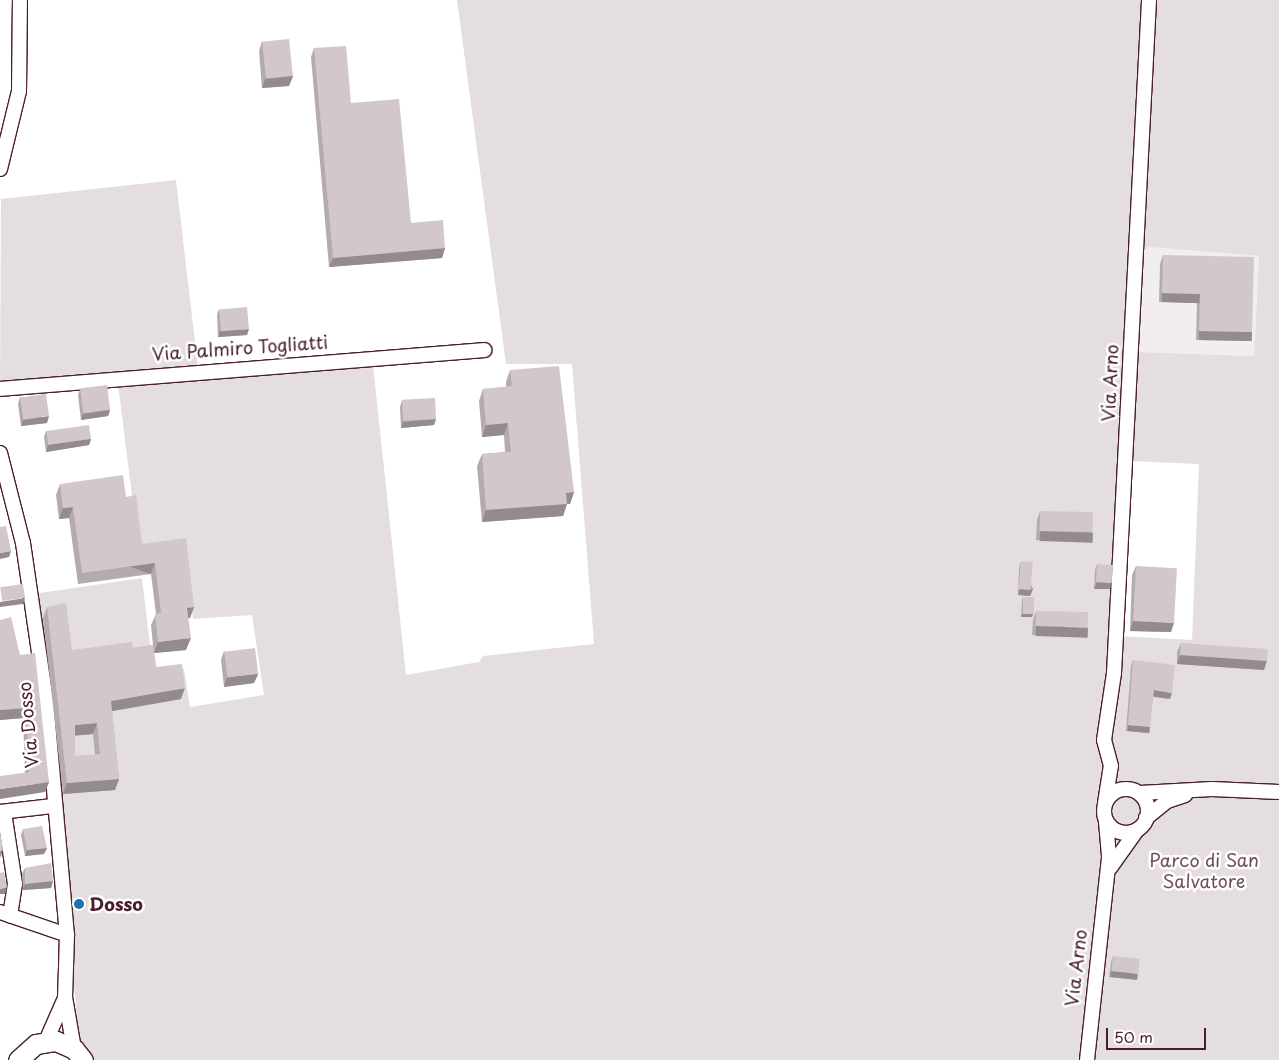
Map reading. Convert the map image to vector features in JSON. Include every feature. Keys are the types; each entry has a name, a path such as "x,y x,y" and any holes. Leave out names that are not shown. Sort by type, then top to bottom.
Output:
{"street":[{"path":"0,169 19,92 20,0"},
{"name":"Via Arno","path":"1105,803 1111,766 1104,740 1114,673 1149,0"},
{"name":"Via Palmiro Togliatti","path":"0,389 484,350"},
{"name":"Via Dosso","path":"0,453 32,594 46,700 53,806 67,935 65,997 81,1057"},
{"name":"Via Arno","path":"1111,766 1134,791"},
{"path":"1212,789 1167,801 1146,818 1137,830 1119,832 1106,820 1105,803 1115,792 1212,789 1279,792"},
{"path":"1134,791 1147,805 1146,818"},
{"path":"53,806 2,812 15,884 5,914 67,935"},
{"name":"Via Arno","path":"1087,1060 1106,880 1106,820"},
{"name":"Via Arno","path":"1106,880 1122,845 1137,830"},
{"name":"Via Dosso","path":"46,1041 65,997"},
{"path":"18,1060 28,1048 46,1041 81,1057"}],"shaded area":[{"path":"1148,247 1259,256 1254,356 1139,352 1143,253"}],"green space":[{"name":"Parco di San Salvatore","path":"457,0 1279,0 1279,1060 80,1060 54,728 106,723 52,720 36,600 40,593 142,578 153,671 184,669 190,707 264,695 252,615 193,619 183,548 139,552 117,376 0,387 1,199 176,180 199,376 373,365 406,675 479,662 483,656 594,644 572,364 506,364","holes":["1148,247 1259,256 1254,356 1139,352 1143,253","1130,461 1199,464 1192,640 1119,636"]}],"building":[{"path":"289,39 293,76 266,79 262,42"},
{"path":"346,46 351,103 399,99 411,223 443,220 445,248 333,258 314,48"},
{"path":"1163,255 1254,257 1252,332 1199,331 1200,294 1162,293"},
{"path":"247,307 249,329 221,331 219,309"},
{"path":"559,366 574,492 566,493 567,504 486,510 482,454 511,452 508,423 486,425 483,389 512,386 510,370"},
{"path":"107,385 110,410 83,413 80,388"},
{"path":"46,394 49,416 23,419 20,398"},
{"path":"435,398 436,419 403,421 402,400"},
{"path":"89,425 91,439 48,445 46,431"},
{"path":"123,475 126,497 136,495 142,544 186,538 194,607 187,608 191,638 158,642 155,614 161,613 155,563 82,573 73,507 63,508 60,484"},
{"path":"1040,511 1093,512 1093,532 1040,531"},
{"path":"6,526 11,551 0,553 0,527"},
{"path":"1021,561 1033,562 1031,590 1019,589"},
{"path":"1097,564 1113,565 1112,583 1096,582"},
{"path":"1136,566 1177,568 1174,623 1133,621"},
{"path":"23,584 25,598 2,601 0,587"},
{"path":"1023,597 1034,597 1034,614 1023,614"},
{"path":"66,603 72,650 132,642 133,648 153,645 156,667 182,664 185,688 111,701 119,779 67,783 47,607","holes":["97,723 100,754 75,756 75,725"]},
{"path":"1036,611 1088,612 1088,627 1036,626"},
{"path":"11,617 20,655 35,653 49,782 0,789 0,776 29,772 26,708 0,710 0,620"},
{"path":"1181,643 1268,649 1267,661 1180,655"},
{"path":"255,648 258,674 227,678 224,652"},
{"path":"1133,660 1175,665 1172,693 1154,690 1150,727 1128,725"},
{"path":"42,826 47,848 27,850 23,829"},
{"path":"0,831 3,850 0,851"},
{"path":"51,863 53,881 25,884 25,868"},
{"path":"4,872 7,887 0,889 0,873"},
{"path":"1113,956 1140,959 1138,974 1111,971"}],"place":[{"name":"Dosso","path":"79,904"}]}
